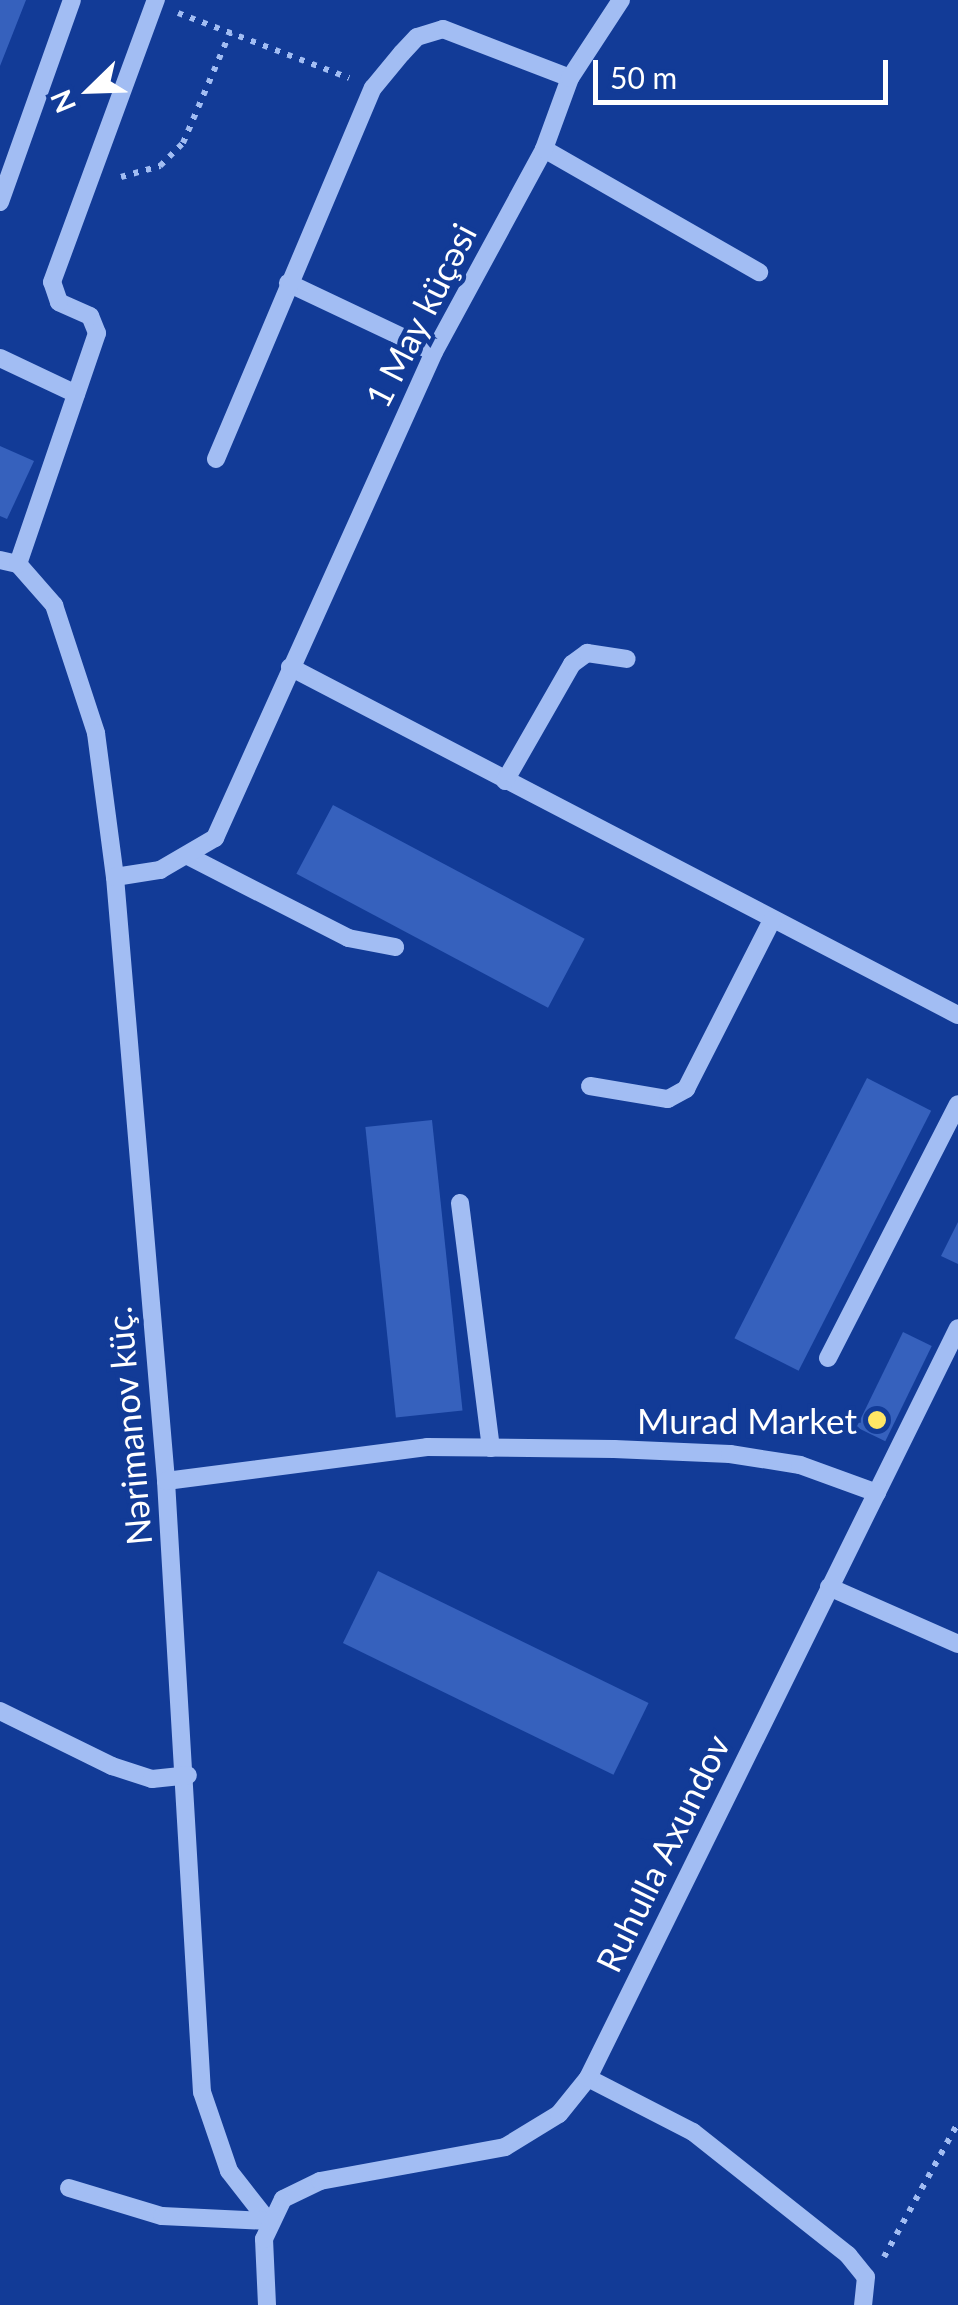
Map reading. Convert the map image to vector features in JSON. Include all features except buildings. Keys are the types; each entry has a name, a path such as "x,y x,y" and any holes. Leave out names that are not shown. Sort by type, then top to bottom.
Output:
{"street":[{"path":"0,202 72,0"},
{"name":"1 May küçəsi","path":"190,857 215,838 434,352 544,149 570,78 621,0"},
{"path":"9,562 97,333 90,316 60,302 52,282 87,174 155,2"},
{"path":"216,459 373,88 417,37 443,30 570,78"},
{"path":"544,149 759,272"},
{"path":"288,283 434,352"},
{"path":"0,358 76,394"},
{"name":"Nərimanov küç.","path":"9,562 54,604 76,659 96,732 115,877 166,1481 188,1775 202,2092 229,2171 268,2221"},
{"path":"505,782 572,664 588,653 627,659"},
{"path":"290,667 958,1015"},
{"path":"115,877 160,870 190,857 348,938 395,947"},
{"path":"590,1086 668,1099 686,1089 772,920"},
{"path":"828,1358 958,1104"},
{"path":"460,1203 491,1448"},
{"name":"Ruhulla Axundov","path":"268,2221 283,2199 320,2181 505,2147 560,2114 588,2078 876,1493 950,1364 958,1328"},
{"path":"166,1481 350,1453 491,1448 730,1454 800,1466 876,1493"},
{"path":"829,1587 958,1644"},
{"path":"0,1711 112,1766 152,1779 188,1775"},
{"path":"588,2078 693,2132 848,2256 866,2278 864,2305"},
{"path":"69,2188 162,2216 268,2221 263,2258 267,2305"}],"path":[{"path":"155,2 373,88"},
{"path":"87,174 132,178 160,166 183,143 230,32"},
{"path":"866,2278 898,2240 958,2123"}],"place":[{"name":"Murad Market","path":"877,1420"}]}
